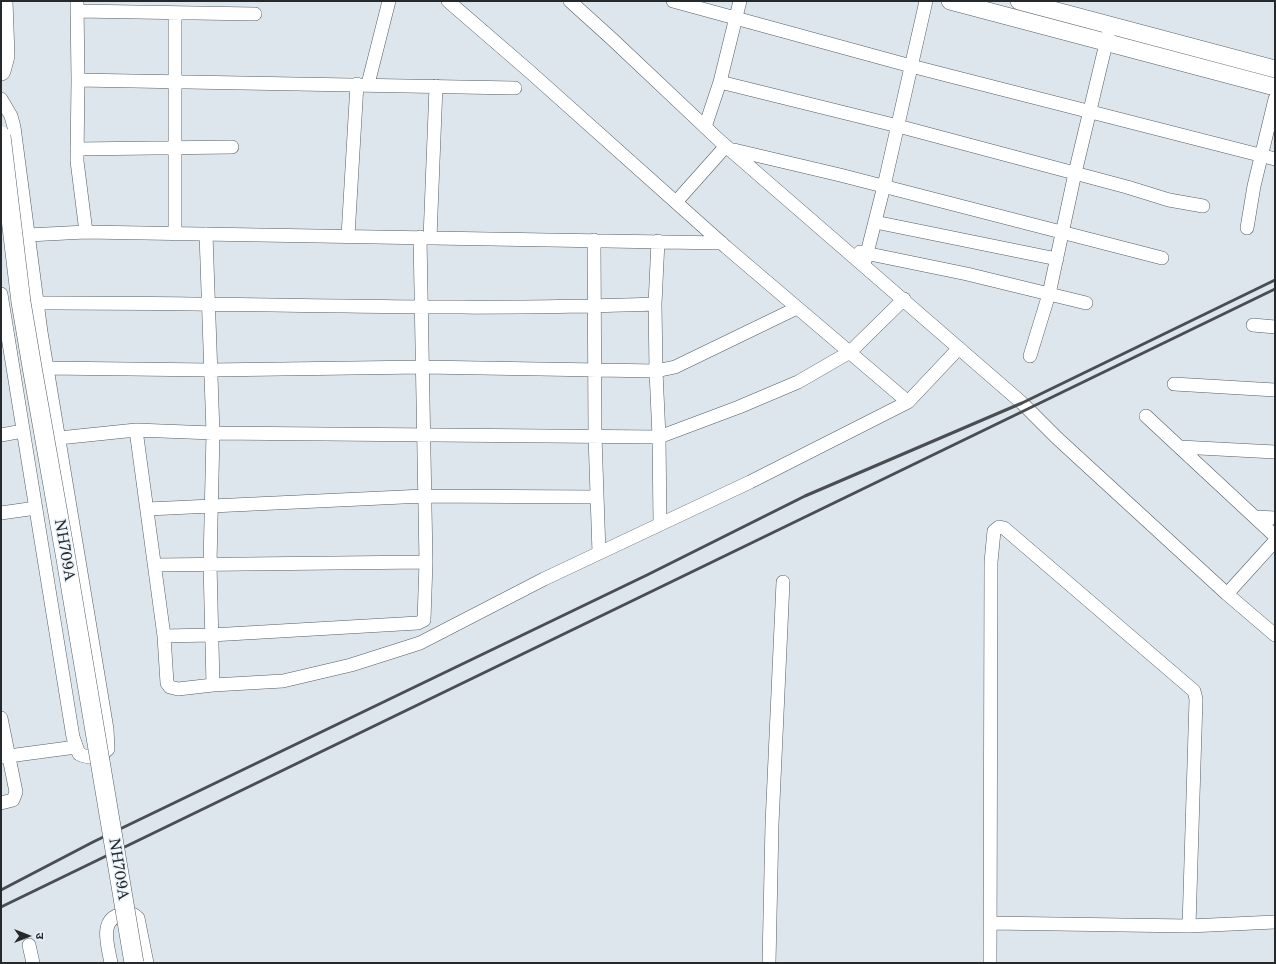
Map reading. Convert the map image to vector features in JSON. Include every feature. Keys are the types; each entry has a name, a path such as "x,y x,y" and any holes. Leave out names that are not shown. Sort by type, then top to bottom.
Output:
{"highway":[{"path":"1,71 4,56 3,1"},
{"name":"NH709A","path":"1,136 22,302 32,367 134,963"}],"main road":[{"path":"950,1 1275,87"},
{"path":"1018,1 1275,69"}],"street":[{"path":"348,236 363,84 389,1"},
{"path":"448,1 722,243 908,402"},
{"path":"570,1 728,148 847,250 865,259 1049,294 1086,303"},
{"path":"673,1 911,66 1090,110 1275,158"},
{"path":"705,127 720,82 740,1"},
{"path":"865,259 884,186 926,1"},
{"path":"86,232 77,161 77,6 175,12 255,14"},
{"path":"175,12 175,234"},
{"path":"1030,356 1049,294 1075,173 1111,25"},
{"path":"78,80 175,80 515,88"},
{"path":"720,82 898,126 1075,173 1169,200 1203,206"},
{"path":"164,636 211,635 418,623 424,620 426,562 422,306 425,238 436,86"},
{"path":"1,99 11,116 14,127 47,368 109,743 105,753 94,757 85,757 79,754 76,747 1,294"},
{"path":"1247,228 1275,99"},
{"path":"77,148 232,147"},
{"path":"676,202 728,148"},
{"path":"728,148 884,186 1162,258"},
{"path":"875,222 1057,259"},
{"path":"28,235 86,232 722,243"},
{"path":"206,234 213,433 210,564 213,685"},
{"path":"594,240 594,436 599,553"},
{"path":"658,241 655,304 656,371 660,437 660,524"},
{"path":"865,259 904,299 1022,403 1057,438 1275,635"},
{"path":"59,438 136,430 213,433 660,437 739,407 798,382 850,352 904,299"},
{"path":"37,303 208,303 594,307 655,304"},
{"path":"47,368 211,370 423,367 595,372 656,371 675,367 797,308"},
{"path":"1252,325 1275,327"},
{"path":"136,430 148,509 164,636 166,679 170,687 178,689 213,685 283,681 305,678 351,666 420,643 599,553 750,482 908,402 959,348"},
{"path":"1174,384 1275,390"},
{"path":"1146,416 1275,536"},
{"path":"1,436 24,431"},
{"path":"1180,447 1275,452"},
{"path":"148,509 424,496 597,497"},
{"path":"1,512 36,508"},
{"path":"1256,517 1275,518"},
{"path":"990,963 991,562 994,532 999,527 1004,528 1194,691 1196,699 1189,926"},
{"path":"1228,594 1275,541"},
{"path":"155,565 426,562"},
{"path":"769,963 772,824 783,582"},
{"path":"1,718 4,757 16,795 11,801 1,803"},
{"path":"4,757 76,747"},
{"path":"111,963 106,932 107,926 109,921 115,917 130,913 134,914 138,918 147,963"},
{"path":"991,923 1189,926 1275,922"},
{"path":"29,945 33,963"}],"railway":[{"path":"1,890 93,842 647,575 805,496 1022,403 1275,280"},
{"path":"1,907 1275,289"}]}
